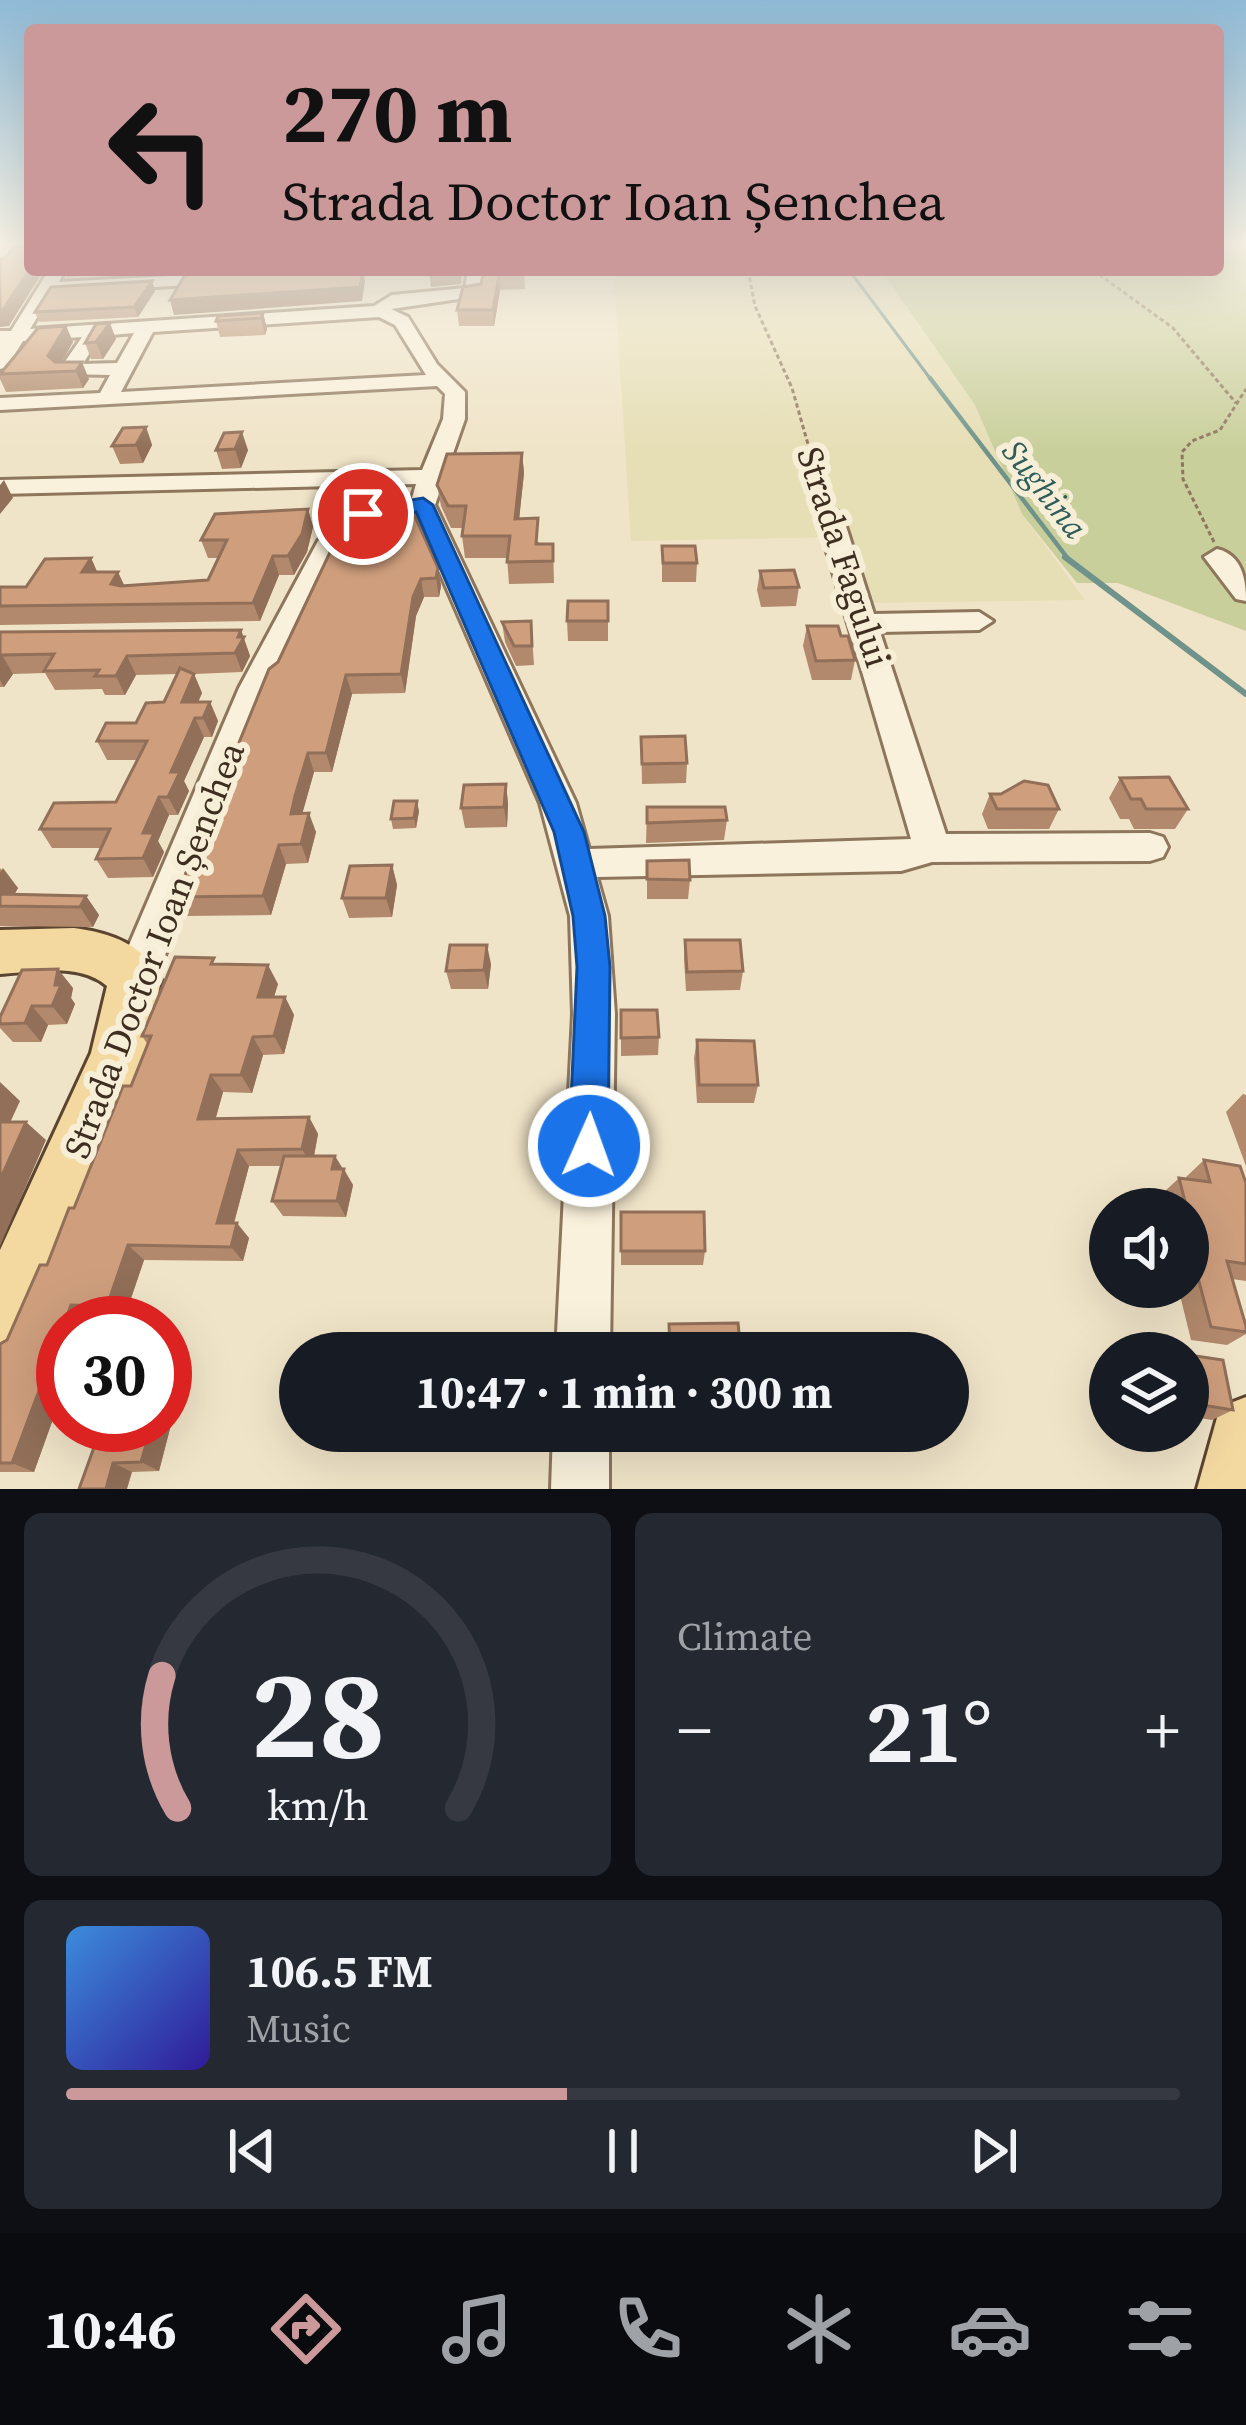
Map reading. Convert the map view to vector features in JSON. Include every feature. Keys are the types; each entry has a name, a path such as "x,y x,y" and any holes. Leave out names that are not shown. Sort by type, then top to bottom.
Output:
{"main road":[{"path":"0,952 92,953 111,957 135,980"},
{"name":"Strada Doctor Ioan Șenchea","path":"0,1326 101,1098 130,1015 135,980"},
{"path":"1234,1489 1246,1433"}],"street":[{"path":"0,364 9,337 28,312"},
{"path":"9,337 359,312"},
{"path":"385,312 402,321 429,367 458,400 426,491 558,803 579,865 589,916 594,1014 584,1332"},
{"path":"106,399 148,326"},
{"path":"91,338 69,370 123,369"},
{"path":"0,404 442,380"},
{"path":"0,488 426,491"},
{"name":"Strada Doctor Ioan Șenchea","path":"135,980 269,636 338,531 377,509 426,491"},
{"name":"Strada Fagului","path":"829,514 932,848"},
{"path":"1217,557 1246,593"},
{"path":"865,623 980,621"},
{"path":"579,865 613,860 901,856 932,848 1150,847"},
{"path":"580,1489 581,1452"}],"path":[{"name":"Strada Fagului","path":"758,312 792,388 829,514"},
{"path":"1151,312 1178,332 1217,373 1237,404"},
{"path":"1217,557 1211,530 1183,479 1182,452 1192,442 1220,430 1246,388"}],"shaded area":[{"path":"616,312 911,312 975,405 1022,514 1085,600 867,603 842,537 631,541"}],"green space":[{"path":"911,312 1246,312 1246,631 1118,583 1077,583 1022,514 975,405"}],"building":[{"path":"263,313 261,318 216,321 218,316"},
{"path":"110,323 96,342 85,343 96,324"},
{"path":"66,326 48,356 55,362 82,362 76,371 0,374 38,328"},
{"path":"146,427 136,445 112,446 123,428"},
{"path":"242,432 235,449 216,450 224,433"},
{"path":"522,453 515,519 538,518 536,544 553,544 553,561 507,562 510,536 462,536 466,506 448,506 437,485 447,454"},
{"path":"308,509 302,534 288,556 273,556 253,603 0,606 0,587 26,587 45,559 91,558 82,572 118,572 111,584 121,586 208,580 227,540 201,540 215,514"},
{"path":"397,510 412,510 438,568 436,578 421,579 413,597 401,674 346,675 326,753 308,753 295,796 291,814 309,813 301,844 279,845 263,896 176,897 269,669 278,662 342,527 352,519 395,519"},
{"path":"662,546 695,546 697,563 663,563"},
{"path":"794,570 799,587 764,588 760,571"},
{"path":"568,601 608,601 608,621 567,621"},
{"path":"531,621 532,646 514,646 502,622"},
{"path":"807,626 838,626 841,636 848,636 855,660 816,661"},
{"path":"241,630 238,637 244,637 235,653 127,656 116,676 95,676 99,670 44,671 54,654 0,658 0,632"},
{"path":"180,668 194,674 182,702 210,702 203,718 195,718 171,772 180,772 168,797 159,797 143,833 154,833 143,858 96,859 110,829 40,829 54,803 116,802 147,741 97,741 106,723 136,723 146,703 164,702"},
{"path":"685,736 687,763 642,764 641,737"},
{"path":"1169,777 1188,809 1146,809 1141,799 1131,799 1120,778"},
{"path":"1024,781 1048,785 1059,809 997,809 990,794 1001,794"},
{"path":"506,784 504,807 461,808 464,785"},
{"path":"394,801 417,801 414,818 391,819"},
{"path":"647,807 725,807 727,820 647,823"},
{"path":"689,860 690,880 647,879 647,861"},
{"path":"392,865 386,898 342,898 350,866"},
{"path":"0,894 86,896 80,907 0,906"},
{"path":"685,940 740,940 743,971 687,972"},
{"path":"450,945 487,945 484,970 446,971"},
{"path":"175,957 214,958 211,964 268,965 258,997 285,997 274,1036 253,1037 241,1075 211,1075 198,1119 309,1117 302,1149 238,1150 217,1223 237,1223 231,1247 128,1245 110,1296 36,1296 36,1399 12,1463 0,1463 0,1344 7,1340 40,1265 47,1265 123,1086 131,1086 151,1036 142,1036"},
{"path":"58,969 55,985 61,985 52,1006 32,1006 25,1023 0,1024 22,970"},
{"path":"621,1010 657,1010 659,1037 621,1038"},
{"path":"697,1040 754,1041 758,1085 699,1085"},
{"path":"0,1122 26,1122 0,1180"},
{"path":"284,1156 335,1156 332,1169 344,1169 337,1201 272,1201"},
{"path":"1204,1160 1240,1166 1246,1183 1246,1264 1227,1261 1246,1332 1211,1327 1206,1308 1209,1188 1182,1188 1179,1178 1210,1182"},
{"path":"621,1212 704,1212 705,1251 621,1251"},
{"path":"738,1323 739,1332 669,1332 669,1324"},
{"path":"1209,1358 1223,1360 1233,1410 1209,1406"},
{"path":"92,1452 144,1452 141,1462 113,1463 106,1489 79,1489"}],"waterway":[{"name":"Sughina","path":"881,312 932,381"},
{"name":"Sughina","path":"930,378 1069,560"},
{"name":"Sughina","path":"1065,557 1246,694"}],"route":[{"path":"363,514 423,505 569,832 589,916 593,967 589,1146"}]}
